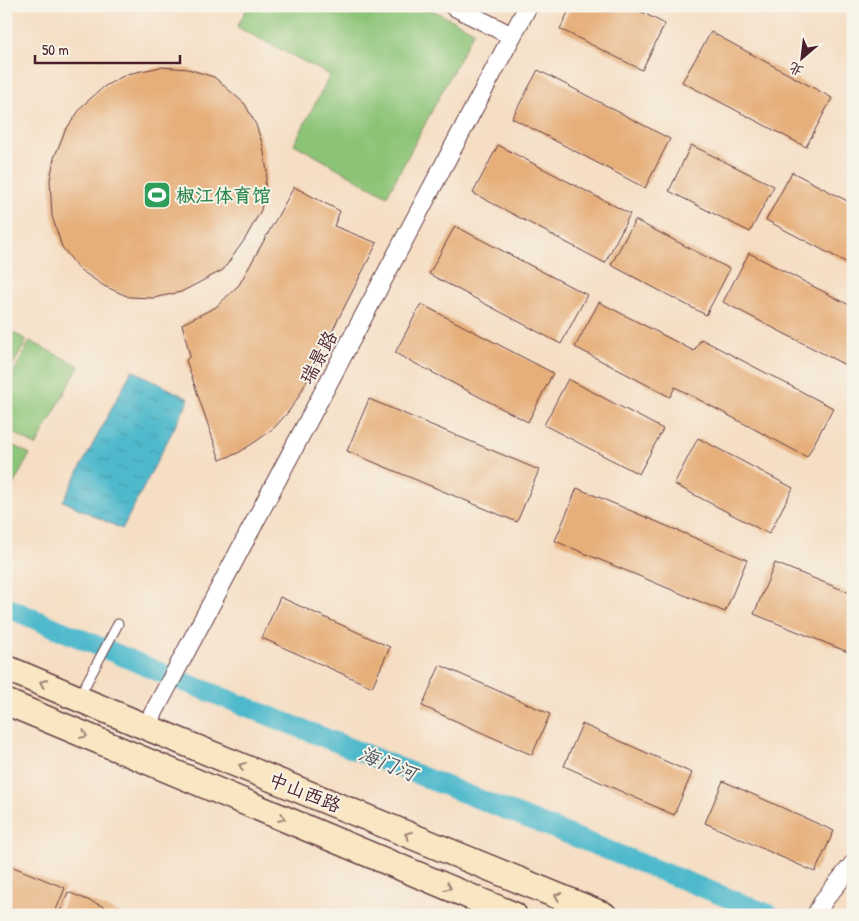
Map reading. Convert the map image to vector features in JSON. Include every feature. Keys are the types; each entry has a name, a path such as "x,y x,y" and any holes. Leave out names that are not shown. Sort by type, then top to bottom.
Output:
{"main road":[{"name":"中山西路","path":"6,668 604,915"},
{"name":"中山西路","path":"6,702 514,915"}],"street":[{"path":"453,6 512,36"},
{"name":"瑞景路","path":"146,727 528,6"},
{"path":"820,908 853,864"}],"lane":[{"path":"78,698 118,624"}],"green space":[{"path":"248,6 424,6 474,31 387,196 294,144 330,75 237,27"},
{"path":"6,329 27,340 6,378"},
{"path":"30,341 79,366 36,446 6,428 6,387"},
{"path":"6,442 30,454 6,498"}],"water":[{"path":"132,370 189,399 122,529 63,501"}],"building":[{"path":"571,6 630,6 665,24 642,70 560,29"},
{"path":"711,32 832,98 806,147 682,82"},
{"name":"椒江体育馆","path":"161,67 188,69 214,77 245,104 256,125 263,146 267,172 261,210 245,239 223,270 181,292 153,298 129,297 104,286 79,269 62,247 52,216 50,180 54,158 65,131 83,105 105,86 127,74"},
{"path":"538,70 670,139 645,188 512,118"},
{"path":"498,145 630,214 605,263 473,193"},
{"path":"691,145 774,186 750,232 669,191"},
{"path":"792,172 853,204 853,266 766,220"},
{"path":"294,187 340,211 334,226 377,243 299,396 289,411 275,427 258,440 238,453 220,460 186,360 190,356 182,324 216,307 239,285"},
{"path":"635,220 730,269 706,315 611,265"},
{"path":"455,226 587,295 561,344 429,274"},
{"path":"749,253 853,307 853,369 723,302"},
{"path":"599,302 694,351 701,339 833,408 807,457 675,387 670,397 575,347"},
{"path":"421,304 553,373 528,422 395,353"},
{"path":"568,379 663,429 639,474 544,425"},
{"path":"369,399 539,470 517,522 347,451"},
{"path":"698,438 793,488 769,534 674,484"},
{"path":"853,460 853,472 848,470"},
{"path":"577,488 747,560 725,612 555,541"},
{"path":"775,563 853,594 853,654 754,614"},
{"path":"280,597 390,647 372,687 262,638"},
{"path":"440,665 550,714 532,755 422,706"},
{"path":"582,724 692,773 674,815 564,766"},
{"path":"723,781 834,831 815,872 705,823"},
{"path":"6,864 65,888 54,915 24,915 6,908"},
{"path":"68,892 124,915 59,915"}],"waterway":[{"name":"海门河","path":"6,607 169,676 771,915"}],"place":[{"name":"椒江体育馆","path":"157,195"}]}
